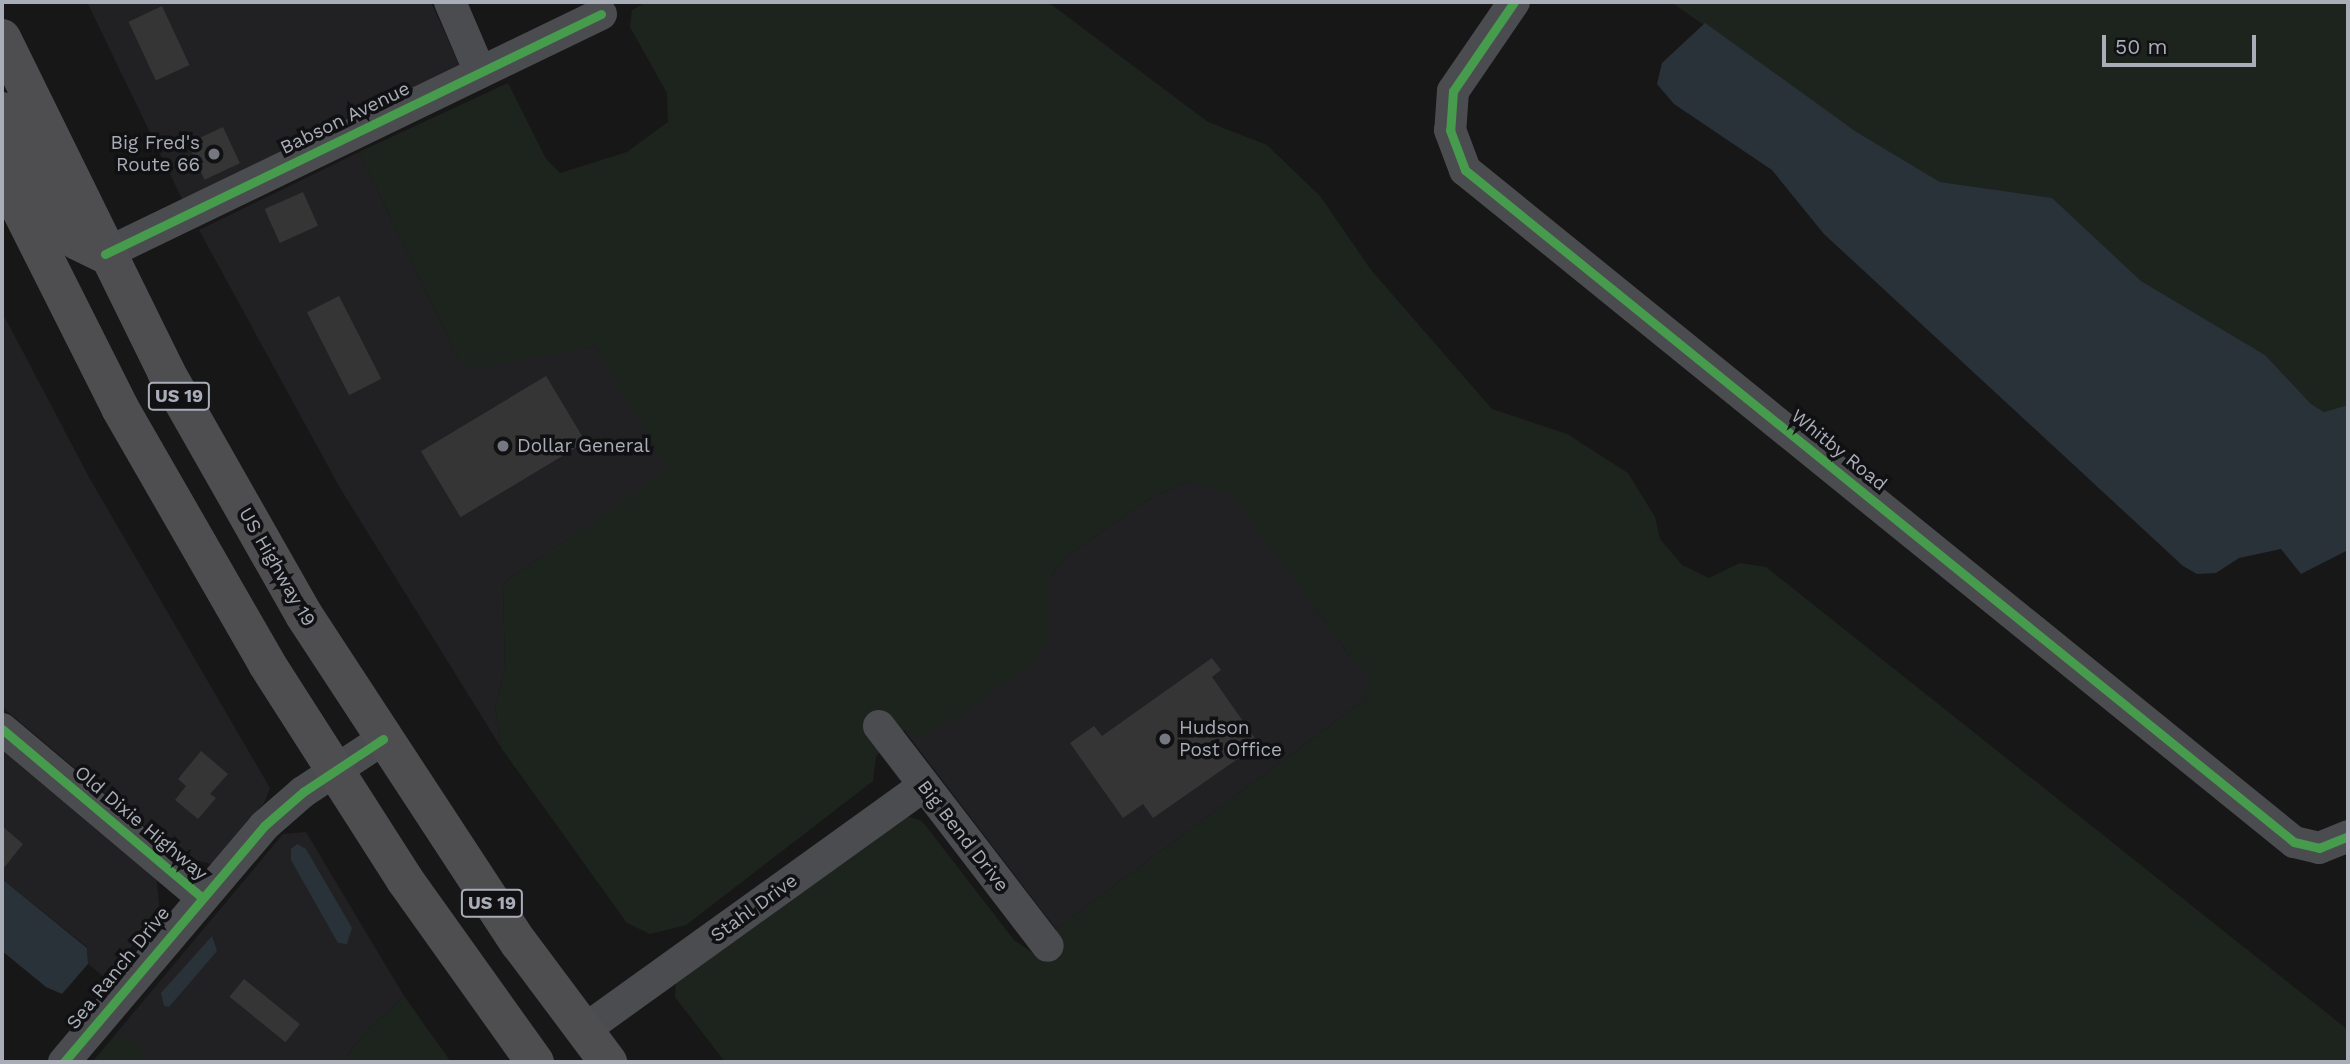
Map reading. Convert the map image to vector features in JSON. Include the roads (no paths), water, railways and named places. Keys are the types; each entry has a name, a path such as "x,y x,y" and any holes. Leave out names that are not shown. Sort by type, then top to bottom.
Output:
{"highway":[{"name":"US Highway 19","path":"2,38 105,254 245,513 383,739 519,943 608,1062"},
{"path":"2,110 53,215 84,246 105,254"},
{"name":"US 19","path":"2,173 129,423 267,664 405,880 535,1062"}],"street":[{"path":"450,2 480,72"},
{"name":"Whitby Road","path":"1514,2 1513,9 1453,91 1450,130 1465,170 2294,842 2319,848 2348,836"},
{"name":"Babson Avenue","path":"105,254 601,14"},
{"name":"Big Bend Drive","path":"879,726 1048,947"},
{"name":"Old Dixie Highway","path":"2,729 200,896 264,826 335,771 383,739"},
{"name":"Stahl Drive","path":"584,1030 924,786"},
{"name":"Sea Ranch Drive","path":"64,1062 200,896"}],"place":[{"name":"Big Fred's Route 66","path":"214,154"},
{"name":"Dollar General","path":"503,446"},
{"name":"Hudson Post Office","path":"1165,739"}]}
